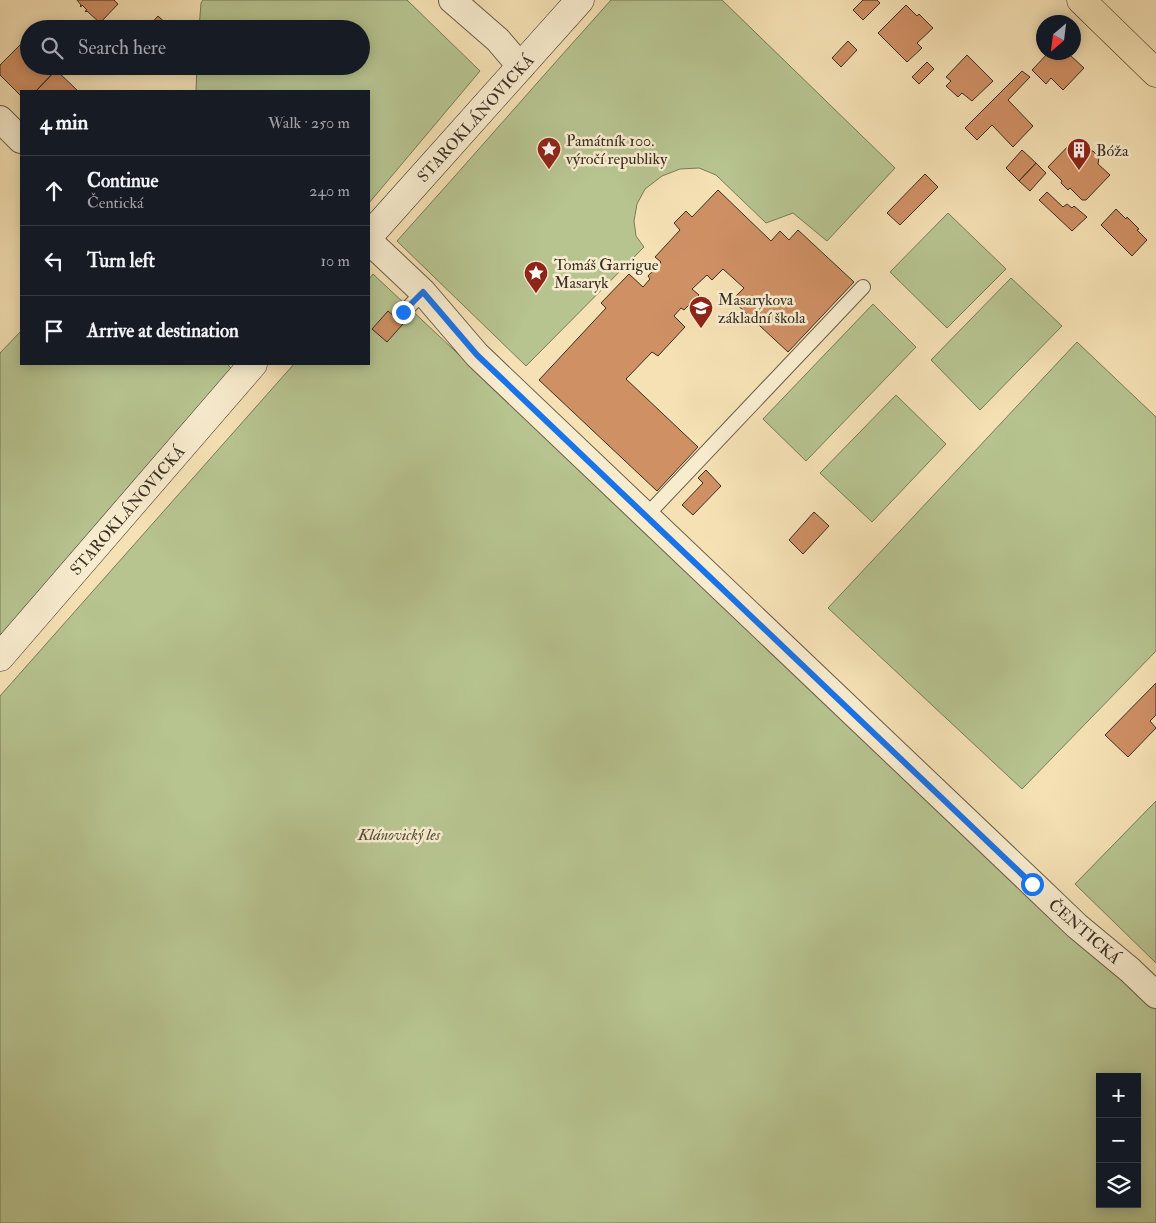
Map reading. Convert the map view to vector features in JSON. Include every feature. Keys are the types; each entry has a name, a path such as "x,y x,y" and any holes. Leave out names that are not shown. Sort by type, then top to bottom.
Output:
{"main road":[{"path":"1081,0 1156,73"}],"street":[{"path":"452,0 498,40 521,67"},
{"name":"STAROKLÁNOVICKÁ","path":"370,235 580,0"},
{"path":"0,119 20,139"},
{"name":"ČENTICKÁ","path":"370,243 423,292 477,355 1032,884 1156,995"},
{"name":"STAROKLÁNOVICKÁ","path":"0,657 253,365"}],"lane":[{"path":"646,516 863,287"},
{"path":"403,312 423,292"}],"green space":[{"path":"203,0 407,0 480,71 370,202 370,90 196,90 197,75 370,75 370,20 200,20"},
{"path":"611,0 722,0 895,168 827,241 793,213 766,223 716,175 699,168 680,169 662,176 645,189 637,204 634,221 636,236 644,247 526,366 397,241"},
{"path":"948,213 1006,269 947,328 890,272"},
{"name":"Klánovický les","path":"373,274 1156,1009 1156,1223 0,1223 0,696 293,365 370,365 370,278"},
{"path":"1011,278 1062,326 980,410 931,360"},
{"path":"873,304 916,347 806,461 763,419"},
{"path":"20,332 20,365 228,365 232,369 0,640 0,353"},
{"path":"1077,342 1156,417 1156,651 1022,789 828,608"},
{"path":"896,395 946,444 872,522 820,473"},
{"path":"1156,801 1156,963 1075,884"}],"building":[{"path":"77,0 114,0 118,4 103,20 97,20 86,12 87,10 82,5 81,7"},
{"path":"863,0 877,0 880,3 863,20 853,10"},
{"path":"906,5 917,16 919,14 933,28 917,43 922,48 907,62 878,33"},
{"path":"158,16 162,20 154,20"},
{"path":"848,41 857,50 841,67 832,58"},
{"path":"20,45 20,75 51,75 37,90 20,90 20,95 0,75 0,65"},
{"path":"967,55 993,81 972,101 962,93 958,97 946,86 951,81 946,77"},
{"path":"1041,60 1075,60 1084,68 1063,90 1051,78 1046,84 1032,70"},
{"path":"927,62 934,69 919,84 912,77"},
{"path":"1022,71 1030,77 1008,100 1033,126 1013,147 992,125 977,140 965,128"},
{"path":"51,75 61,75 77,90 37,90"},
{"name":"Bóža","path":"1074,140 1085,151 1093,151 1099,157 1098,164 1110,175 1086,200 1082,200 1070,188 1068,190 1048,167"},
{"path":"1022,150 1036,163 1019,181 1006,168"},
{"path":"1036,163 1046,173 1030,191 1019,181"},
{"path":"925,174 938,187 900,225 887,213"},
{"path":"718,190 771,241 780,231 789,240 798,230 854,282 788,352 732,300 744,288 723,269 712,280 707,275 692,289 699,295 684,310 681,308 674,316 685,327 658,356 652,352 626,379 698,447 657,491 539,380 606,308 601,303 629,274 643,287 650,279 648,276 661,262 655,257 680,230 674,223 686,211 692,217"},
{"path":"1047,192 1063,207 1067,204 1072,208 1074,206 1087,217 1072,231 1039,200"},
{"path":"1116,209 1139,229 1137,230 1147,240 1132,256 1101,225"},
{"path":"388,311 403,324 387,342 372,329"},
{"path":"706,470 721,486 693,515 682,505 703,483 698,478"},
{"path":"814,512 829,526 803,554 789,540"},
{"path":"1156,683 1156,715 1150,721 1156,728 1128,757 1105,735"}],"place":[{"name":"Památník 100. výročí republiky","path":"549,170"},
{"name":"Bóža","path":"1079,171"},
{"name":"Tomáš Garrigue Masaryk","path":"536,294"},
{"name":"Masarykova základní škola","path":"701,329"}],"route":[{"path":"403,312 423,292 477,355 1032,884"}]}
